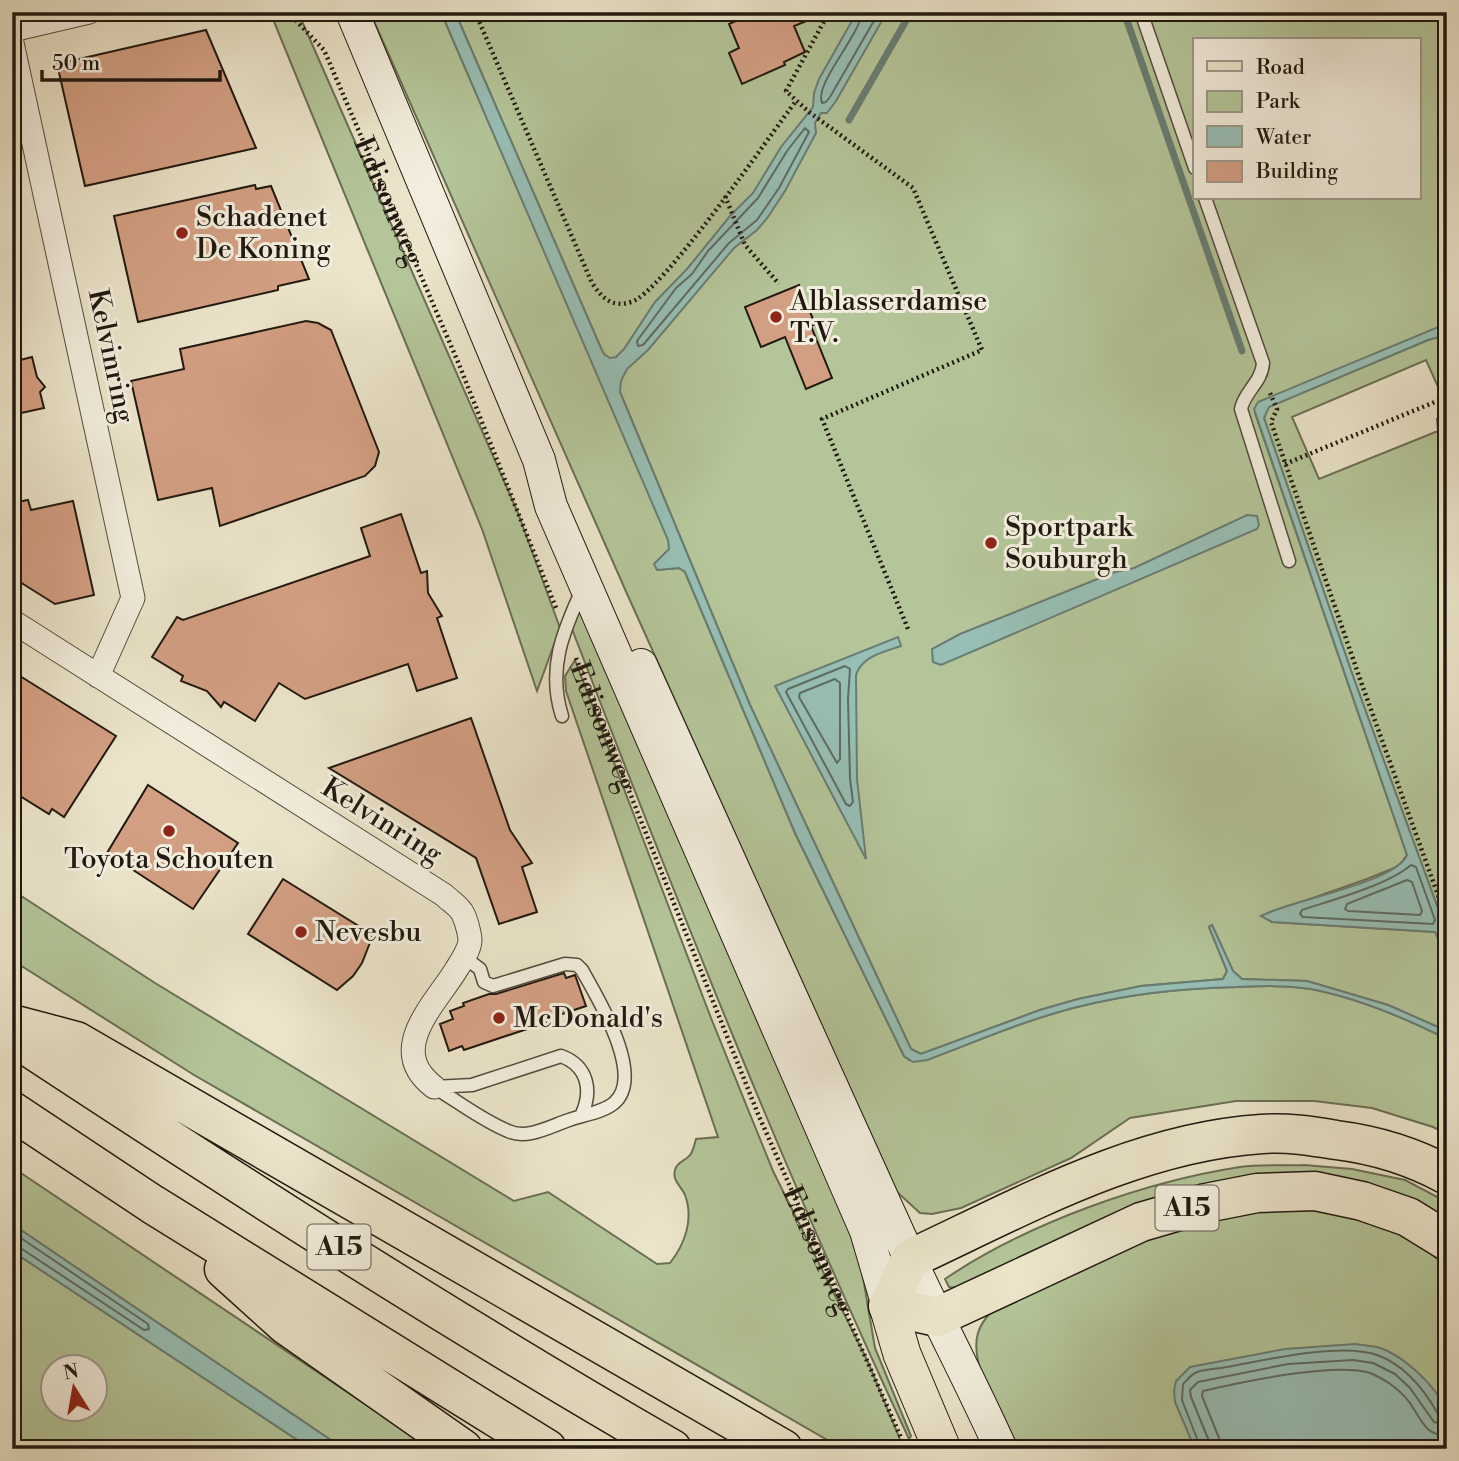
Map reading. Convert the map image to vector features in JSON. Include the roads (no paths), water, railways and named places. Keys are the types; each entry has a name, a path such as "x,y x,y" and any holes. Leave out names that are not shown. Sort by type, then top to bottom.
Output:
{"highway":[{"name":"A15","path":"12,1024 76,1041 783,1449"},
{"name":"A15","path":"12,1036 169,1140 398,1285 672,1449"},
{"name":"A15","path":"12,1111 152,1204 547,1449"},
{"name":"A15","path":"910,1259 1112,1168 1156,1152 1222,1138 1265,1133 1306,1135 1360,1143 1391,1150 1447,1175"},
{"name":"A15","path":"937,1317 1141,1222 1206,1203 1257,1193 1315,1191 1362,1201 1408,1217 1447,1241"},
{"name":"A15","path":"152,1204 286,1325 463,1449"},
{"path":"910,1259 888,1306 937,1317"}],"main road":[{"name":"Edisonweg","path":"888,1306 902,1354 942,1449"}],"street":[{"path":"12,30 89,12"},
{"name":"Edisonweg","path":"352,12 540,460 563,498 690,768 910,1259 1001,1449"},
{"name":"Kelvinring","path":"12,43 133,598 99,676"},
{"name":"Edisonweg","path":"540,460 551,506 866,1231 888,1306"},
{"name":"Kelvinring","path":"12,621 444,895 463,912 470,941 464,957 414,1035 412,1046 419,1074 434,1087"}],"lane":[{"path":"1141,12 1193,162"},
{"path":"1206,200 1263,363 1259,378 1242,401 1241,409 1289,561"},
{"path":"562,716 556,697 555,680 565,628 585,584"},
{"path":"434,1087 508,1132 518,1134 527,1134 613,1104 622,1094 622,1052 607,1014 577,965 565,964 493,986 484,982 480,969 464,957"},
{"path":"434,1087 472,1085 561,1056 576,1064 586,1081 587,1099 581,1116"}],"water":[{"path":"441,12 455,12 600,346 610,358 616,357 624,349 655,302 753,193 781,147 813,107 819,79 857,12 887,12 836,101 827,113 821,113 815,123 816,133 768,217 757,230 734,248 648,350 627,369 621,381 620,392 750,705 911,1049 921,1054 1040,1010 1078,999 1141,986 1223,979 1227,971 1209,927 1212,925 1233,971 1242,979 1307,981 1388,1005 1447,1031 1447,1039 1398,1016 1329,993 1283,986 1256,986 1134,995 1036,1019 927,1060 913,1062 904,1056 795,833 685,572 679,568 657,570 654,564 669,549 668,540"},
{"path":"1443,325 1447,326 1447,345 1439,337 1428,340 1269,407 1264,418 1355,682 1447,933 1447,958 1435,932 1272,922 1261,916 1383,874 1399,865 1407,855 1254,409 1258,402"},
{"path":"1247,515 1257,516 1257,529 941,665 933,662 932,649 960,634 1115,572 1134,568"},
{"path":"898,637 901,646 868,659 856,675 857,779 866,859 775,686"},
{"path":"12,1224 344,1449 311,1449 12,1251"},
{"path":"1355,1344 1387,1351 1409,1365 1429,1384 1447,1415 1447,1449 1195,1449 1175,1402 1174,1391 1176,1381 1190,1367 1285,1349"}],"waterway":[{"path":"849,120 911,12"},
{"path":"1124,12 1242,351"}],"place":[{"name":"Schadenet De Koning","path":"182,233"},
{"name":"Alblasserdamse T.V.","path":"776,317"},
{"name":"Sportpark Souburgh","path":"991,543"},
{"name":"Toyota Schouten","path":"169,831"},
{"name":"Nevesbu","path":"301,932"},
{"name":"McDonald's","path":"499,1018"}]}
